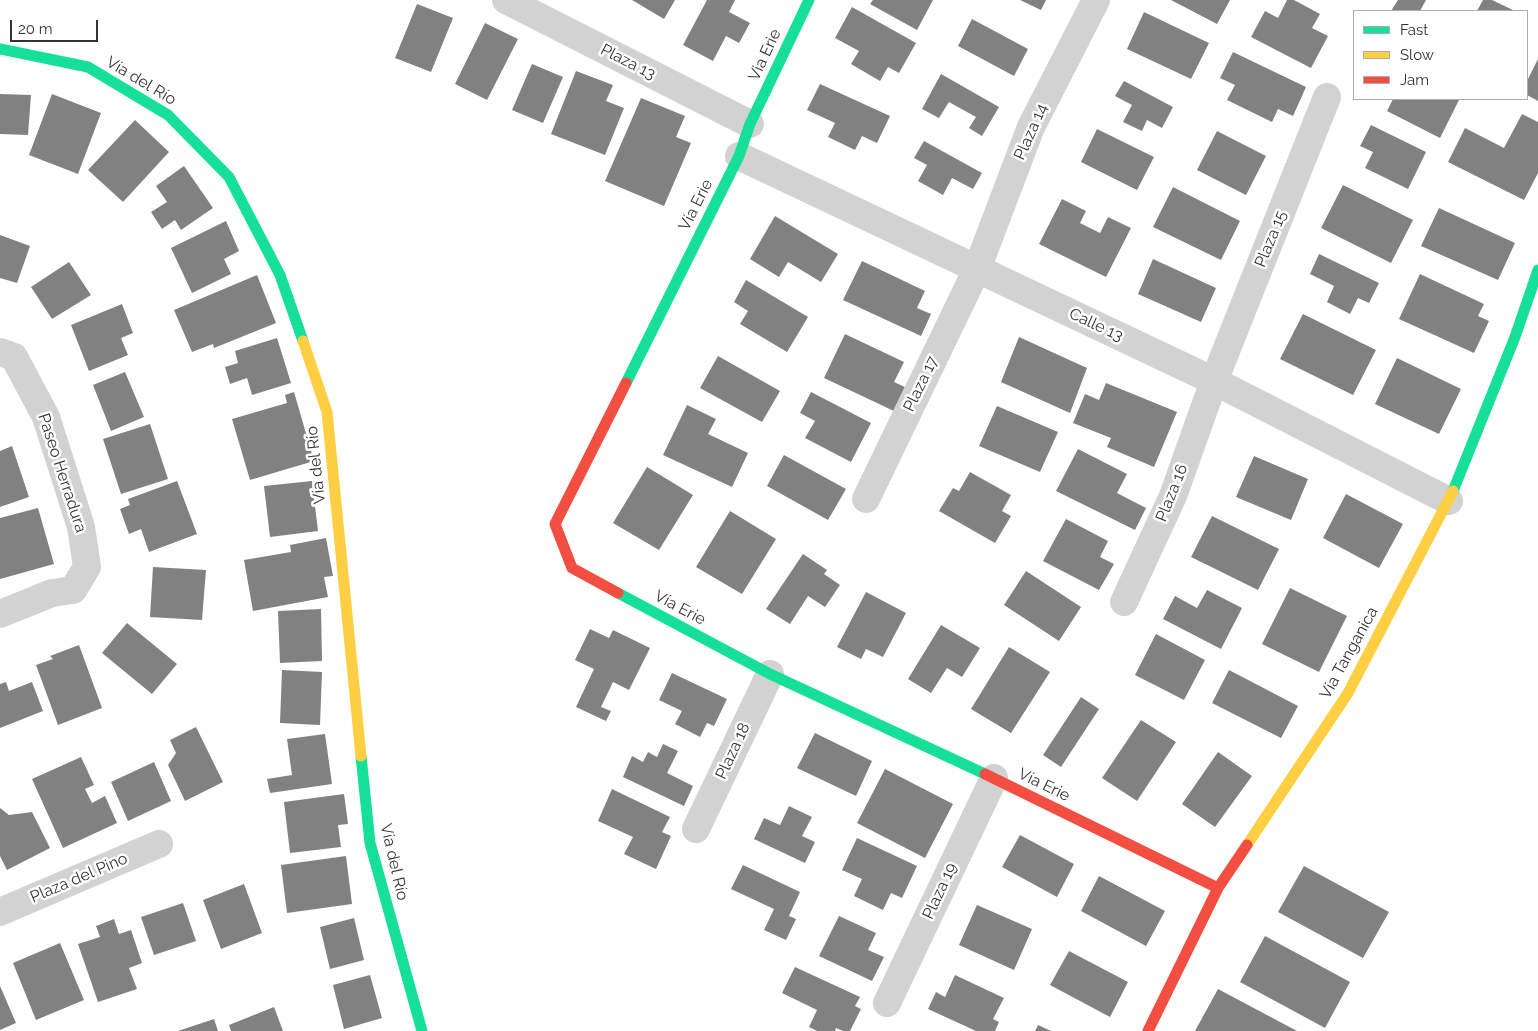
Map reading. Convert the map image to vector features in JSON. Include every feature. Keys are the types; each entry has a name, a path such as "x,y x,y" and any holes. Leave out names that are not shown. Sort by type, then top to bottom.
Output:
{"street":[{"name":"Plaza 13","path":"506,0 750,124"},
{"name":"Via Erie","path":"750,124 809,0"},
{"name":"Plaza 14","path":"977,270 1031,126 1096,0"},
{"name":"Vía del Río","path":"0,49 88,67 168,115 229,177 280,275 327,412 370,843 422,1031"},
{"name":"Plaza 15","path":"1214,381 1327,97"},
{"name":"Vía Erie","path":"750,124 738,156 555,524 572,568 770,674 994,778 1218,888"},
{"name":"Calle 13","path":"738,156 1214,381 1449,501"},
{"name":"Plaza 17","path":"866,499 977,270"},
{"name":"Vía Tanganica","path":"1148,1031 1218,888 1348,693 1449,501 1515,337 1538,270"},
{"name":"Paseo Herradura","path":"0,352 14,357 46,417 81,527 87,567 73,590 52,593 0,614"},
{"name":"Plaza 16","path":"1124,602 1173,496 1214,381"},
{"name":"Plaza 18","path":"696,829 770,674"},
{"name":"Plaza 19","path":"887,1003 994,778"},
{"name":"Plaza del Pino","path":"0,912 159,844"}],"building":[{"path":"632,0 675,0 664,19"},
{"path":"707,0 735,0 729,12 750,23 739,43 726,36 713,61 683,45"},
{"path":"873,0 933,0 917,30 870,4"},
{"path":"1020,0 1046,0 1041,10"},
{"path":"1171,0 1230,0 1217,24"},
{"path":"1287,0 1294,0 1320,14 1312,28 1328,36 1311,68 1251,37 1265,11 1278,18"},
{"path":"1398,0 1426,0 1421,10 1392,10"},
{"path":"1483,0 1492,0 1513,10 1478,10"},
{"path":"417,4 453,18 431,72 395,58"},
{"path":"852,7 916,43 899,73 888,67 880,81 851,64 859,51 835,38"},
{"path":"1144,12 1209,43 1191,79 1127,49"},
{"path":"972,19 1028,49 1014,76 958,46"},
{"path":"485,23 518,39 487,100 455,84"},
{"path":"1233,52 1306,87 1293,116 1278,109 1272,122 1227,100 1235,85 1220,78"},
{"path":"1538,59 1538,101 1528,96 1528,79"},
{"path":"532,64 563,77 543,123 512,110"},
{"path":"576,71 613,85 606,101 624,108 605,155 551,134"},
{"path":"941,74 999,107 982,136 969,128 976,117 949,102 939,118 922,109"},
{"path":"1124,81 1173,107 1162,128 1147,120 1142,131 1123,122 1132,105 1115,96"},
{"path":"820,84 890,116 877,143 862,136 855,150 828,137 835,123 807,110"},
{"path":"0,94 31,95 28,135 0,134"},
{"path":"52,94 101,113 78,174 29,155"},
{"path":"641,98 685,116 676,137 691,143 664,206 605,181"},
{"path":"1392,100 1459,100 1440,138 1387,111"},
{"path":"1522,114 1538,122 1538,173 1524,200 1448,162 1465,128 1504,148"},
{"path":"135,120 169,152 123,202 88,170"},
{"path":"1371,125 1426,152 1408,189 1365,168 1373,152 1360,146"},
{"path":"1097,129 1154,157 1137,190 1081,162"},
{"path":"1217,131 1266,156 1246,195 1197,170"},
{"path":"924,141 982,173 973,189 952,178 943,195 918,181 927,165 914,158"},
{"path":"184,166 213,208 181,230 175,220 162,229 151,212 167,202 156,186"},
{"path":"1343,185 1413,220 1391,263 1321,228"},
{"path":"1173,187 1240,221 1221,260 1153,227"},
{"path":"1062,199 1086,211 1080,223 1100,233 1108,217 1131,228 1106,277 1039,244"},
{"path":"1439,208 1515,243 1498,280 1421,246"},
{"path":"775,216 838,254 821,282 788,262 779,277 750,259"},
{"path":"226,221 239,251 224,259 231,274 192,293 171,248"},
{"path":"0,235 30,246 17,283 0,278"},
{"path":"1319,254 1379,283 1369,303 1358,298 1350,314 1327,302 1334,286 1310,274"},
{"path":"1153,259 1216,288 1201,322 1138,294"},
{"path":"862,261 925,291 917,308 931,314 921,336 843,300"},
{"path":"69,262 91,295 52,319 31,287"},
{"path":"1420,274 1484,304 1478,316 1489,321 1474,353 1399,319"},
{"path":"257,275 276,323 214,348 213,344 192,352 174,310"},
{"path":"746,280 808,317 787,352 740,324 748,311 734,302"},
{"path":"122,304 133,333 121,338 128,355 89,371 71,325"},
{"path":"1303,314 1376,350 1353,395 1280,359"},
{"path":"845,334 904,362 894,382 907,388 896,412 824,378"},
{"path":"1019,337 1087,368 1070,413 1001,382"},
{"path":"277,338 291,383 252,395 247,378 230,384 225,367 238,363 235,351"},
{"path":"718,356 780,391 762,422 700,388"},
{"path":"1397,358 1461,389 1439,434 1375,404"},
{"path":"125,372 144,417 111,431 93,385"},
{"path":"1106,383 1177,412 1154,467 1107,447 1111,438 1073,423 1085,394 1099,400"},
{"path":"294,392 314,461 250,480 232,419 287,403 285,395"},
{"path":"811,392 871,423 851,462 805,438 815,421 800,413"},
{"path":"687,405 716,419 708,434 748,453 732,487 663,455"},
{"path":"997,406 1058,432 1040,472 979,446"},
{"path":"150,424 168,479 121,494 103,439"},
{"path":"12,446 29,497 0,507 0,451"},
{"path":"1078,449 1127,474 1117,493 1146,508 1135,530 1056,491"},
{"path":"784,455 846,489 828,520 767,486"},
{"path":"1254,456 1308,479 1291,520 1236,497"},
{"path":"647,467 693,495 659,550 613,523"},
{"path":"970,472 1011,495 1002,511 1011,516 995,543 939,511 953,488 959,491"},
{"path":"177,481 197,534 149,552 141,529 129,534 120,509 130,505 128,499"},
{"path":"312,481 318,531 270,537 264,486"},
{"path":"1346,494 1403,524 1379,568 1323,538"},
{"path":"38,508 54,564 0,579 0,518"},
{"path":"730,511 776,539 742,594 696,567"},
{"path":"1212,516 1279,549 1258,590 1191,557"},
{"path":"1066,519 1108,541 1100,557 1114,564 1099,590 1043,561"},
{"path":"326,538 333,576 324,577 328,597 253,611 244,560 291,552 290,545"},
{"path":"803,554 827,570 824,574 840,585 825,607 808,596 790,624 766,609"},
{"path":"153,567 206,570 202,620 150,617"},
{"path":"1026,571 1081,607 1059,641 1004,605"},
{"path":"1290,588 1347,616 1319,672 1262,644"},
{"path":"1207,590 1242,608 1221,649 1163,619 1175,596 1197,608"},
{"path":"866,592 906,613 883,657 866,649 861,659 837,647"},
{"path":"321,609 322,661 280,663 278,611"},
{"path":"127,623 177,664 152,694 102,653"},
{"path":"941,625 980,648 962,677 947,668 931,693 908,679"},
{"path":"590,629 609,638 613,630 650,648 629,690 613,682 601,707 611,711 606,721 576,707 594,669 575,660"},
{"path":"1156,634 1205,660 1184,700 1135,675"},
{"path":"79,645 102,708 58,725 36,665 53,659 50,656"},
{"path":"1009,647 1050,672 1011,733 971,709"},
{"path":"282,670 322,672 320,725 280,723"},
{"path":"1229,670 1298,706 1281,738 1212,703"},
{"path":"672,673 727,699 714,726 707,723 700,737 675,724 682,711 659,700"},
{"path":"6,682 9,691 32,682 43,711 0,728 0,684"},
{"path":"1081,697 1099,709 1061,767 1043,755"},
{"path":"1141,720 1176,742 1137,801 1102,778"},
{"path":"196,727 223,782 185,801 168,765 176,753 170,740"},
{"path":"815,733 872,761 856,796 797,768"},
{"path":"325,734 332,784 270,793 267,779 292,775 287,739"},
{"path":"663,744 678,751 667,773 693,786 684,806 623,777 632,756 643,762 648,752 657,757"},
{"path":"1218,752 1252,776 1215,827 1182,804"},
{"path":"81,757 94,785 85,789 92,803 105,796 117,823 63,848 32,779"},
{"path":"154,762 171,801 128,821 111,782"},
{"path":"885,769 953,804 925,858 857,823"},
{"path":"612,789 670,817 662,832 671,836 656,869 624,854 633,837 598,821"},
{"path":"344,794 348,824 338,825 341,847 290,853 284,802"},
{"path":"789,806 812,817 802,836 815,842 805,863 754,839 764,818 780,825"},
{"path":"0,808 9,815 32,812 50,848 7,870 0,856"},
{"path":"1020,835 1074,864 1057,897 1002,867"},
{"path":"857,838 917,866 902,898 891,893 883,910 854,896 862,879 842,870"},
{"path":"346,856 352,904 287,913 281,865"},
{"path":"743,865 800,892 789,916 796,919 786,940 764,930 774,909 731,889"},
{"path":"1304,866 1389,912 1363,958 1278,912"},
{"path":"1099,876 1165,911 1146,946 1081,911"},
{"path":"244,884 262,933 221,949 203,900"},
{"path":"183,903 196,941 154,955 141,917"},
{"path":"977,905 1032,929 1014,970 959,945"},
{"path":"839,916 876,933 868,950 884,957 872,981 819,956"},
{"path":"354,918 364,960 330,969 320,927"},
{"path":"114,919 119,934 131,930 142,963 129,968 137,989 98,1002 78,944 100,937 96,926"},
{"path":"1265,936 1350,982 1325,1028 1240,982"},
{"path":"60,943 84,1000 36,1020 13,963"},
{"path":"1069,951 1128,982 1110,1017 1050,985"},
{"path":"795,967 860,997 855,1006 861,1009 850,1031 836,1028 835,1031 817,1031 809,1027 817,1010 782,993"},
{"path":"370,975 382,1018 344,1029 333,985"},
{"path":"955,975 1004,998 993,1019 999,1022 995,1031 976,1031 928,1009 936,992 945,997"},
{"path":"0,986 16,1023 0,1030"},
{"path":"1218,989 1297,1031 1195,1031"},
{"path":"274,1007 283,1031 231,1031 229,1025"},
{"path":"214,1019 218,1031 178,1031"},
{"path":"1038,1025 1051,1031 1035,1031"}],"traffic: fast":[{"path":"626,383 739,156 750,124 809,0"},
{"path":"0,49 88,67 168,115 229,177 280,275 303,341"},
{"path":"1453,491 1515,337 1538,270"},
{"path":"618,593 770,674 985,774"},
{"path":"361,756 370,843 422,1031"}],"traffic: slow":[{"path":"303,341 327,412 361,756"},
{"path":"1247,845 1348,693 1453,491"}],"traffic: jam":[{"path":"618,593 572,568 555,524 626,383"},
{"path":"985,774 1218,888"},
{"path":"1148,1031 1218,888 1247,845"}]}
